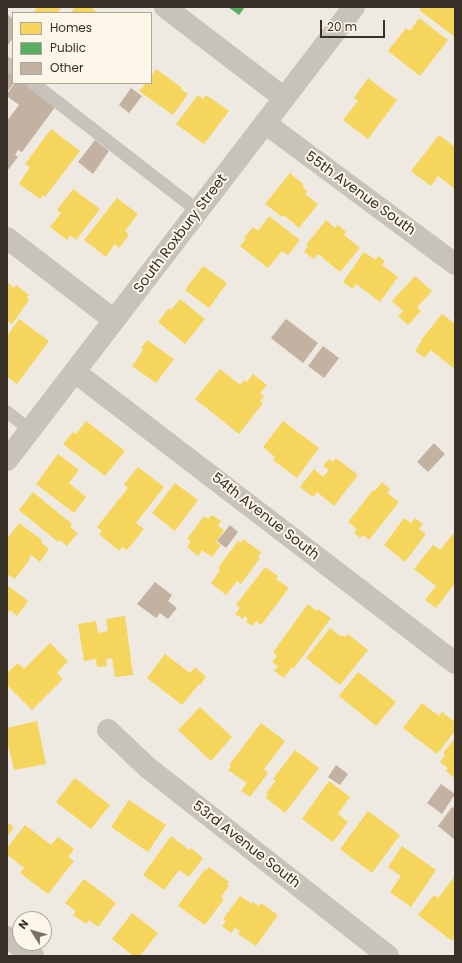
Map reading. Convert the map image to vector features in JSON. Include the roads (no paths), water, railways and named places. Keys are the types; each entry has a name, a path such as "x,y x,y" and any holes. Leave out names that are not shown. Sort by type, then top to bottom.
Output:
{"street":[{"path":"165,7 284,98"},
{"name":"South Roxbury Street","path":"7,460 354,7"},
{"name":"55th Avenue South","path":"265,123 455,264"},
{"path":"7,238 114,320"},
{"name":"54th Avenue South","path":"75,372 455,663"},
{"name":"53rd Avenue South","path":"108,730 147,767 388,956"},
{"path":"7,937 33,956"}],"lane":[{"path":"34,84 198,211"},
{"path":"7,412 30,430"}]}
